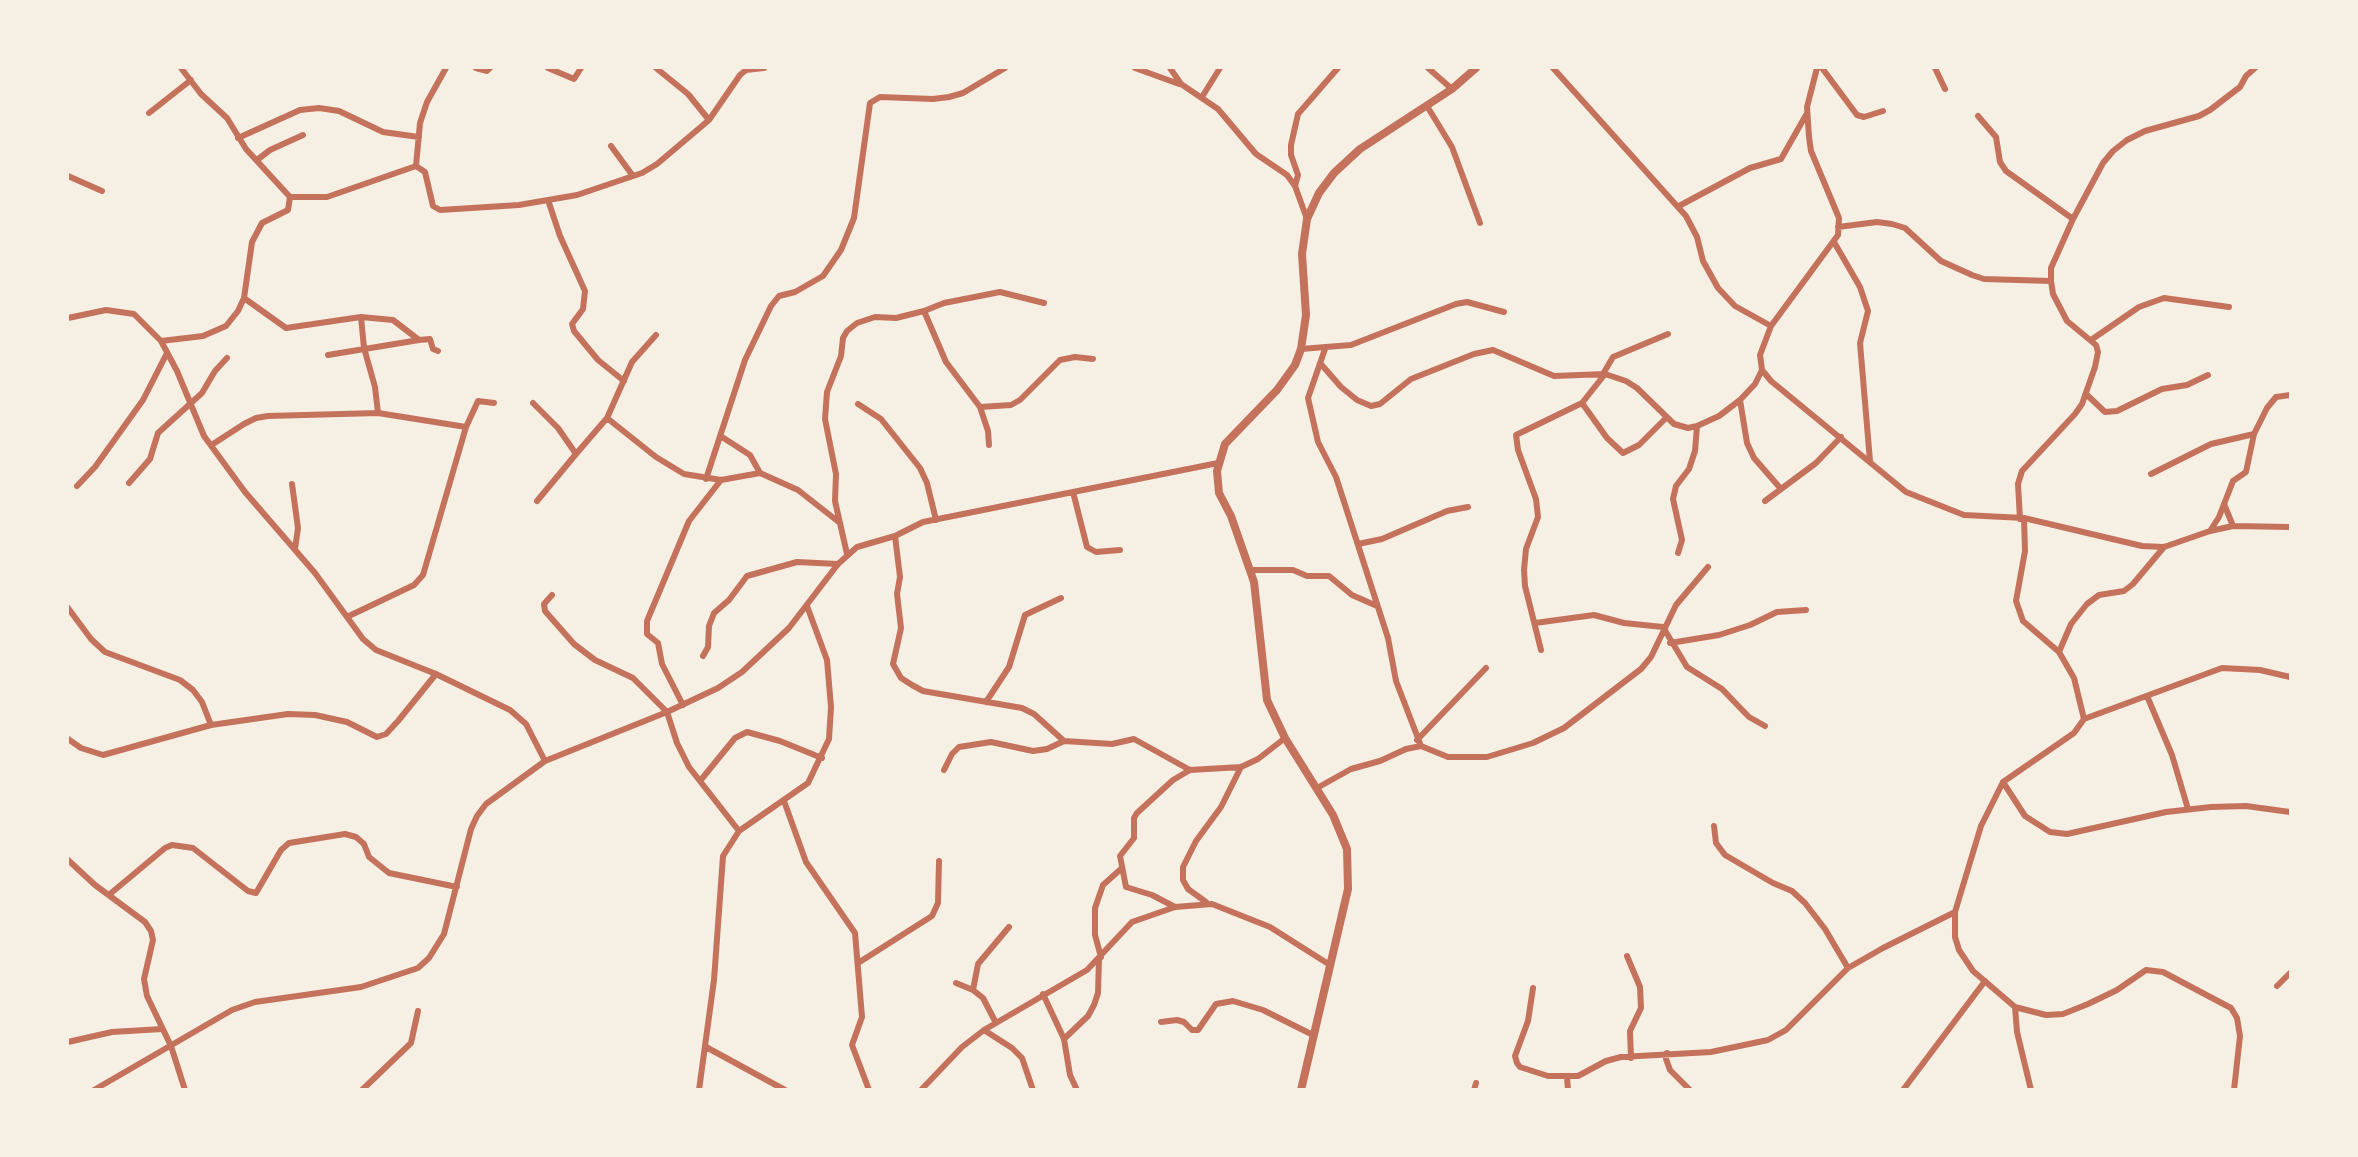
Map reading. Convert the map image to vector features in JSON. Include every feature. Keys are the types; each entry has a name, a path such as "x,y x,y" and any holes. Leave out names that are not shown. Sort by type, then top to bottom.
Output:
{"street":[{"path":"181,68 201,94 227,118 238,138 290,197 327,196 416,166"},
{"path":"416,166 419,137 427,102 446,68"},
{"path":"476,68 487,71 490,68"},
{"path":"548,68 574,79 581,68"},
{"path":"656,68 688,94 709,120"},
{"path":"416,166 425,172 436,209 519,206 577,195 633,176 657,164 709,120 740,75 746,70 764,68"},
{"path":"706,479 722,437 745,360 771,306 779,296 795,292 823,276 841,250 854,218 870,104 880,97 933,99 949,97 963,93 1005,68"},
{"path":"1135,68 1181,84 1218,109 1256,154 1287,176 1295,186 1307,219"},
{"path":"1170,68 1181,84"},
{"path":"1202,97 1205,87 1220,68"},
{"path":"1295,186 1298,171 1291,156 1291,145 1298,114 1338,68"},
{"path":"1428,68 1452,89"},
{"path":"1301,1089 1348,889 1347,849 1333,815 1285,738 1267,700 1262,673 1258,606 1251,570 1220,493 1218,462 1225,444 1277,390 1295,365 1301,349 1306,315 1302,254 1307,219 1319,194 1334,173 1360,149 1452,89 1476,68"},
{"path":"1553,68 1679,206 1697,237 1704,261 1718,288 1735,306 1771,327"},
{"path":"1679,206 1750,168 1781,159 1807,112 1817,68"},
{"path":"1822,68 1857,115 1864,117 1883,111"},
{"path":"1935,68 1945,89"},
{"path":"2084,719 2074,678 2059,652 2023,621 2016,601 2025,551 2018,484 2022,471 2075,414 2086,394 2098,352 2091,340 2067,321 2053,294 2052,268 2073,219 2103,164 2113,151 2127,140 2145,131 2199,116 2210,110 2240,87 2246,76 2255,68"},
{"path":"149,112 191,80"},
{"path":"1427,106 1452,147 1480,223"},
{"path":"238,138 300,110 319,108 339,111 383,132 419,137"},
{"path":"1320,363 1341,387 1357,400 1371,406 1380,404 1411,379 1474,354 1493,350 1554,376 1604,374 1637,388 1666,418 1681,426 1697,426 1719,416 1740,400 1755,384 1762,370 1760,355 1771,327 1834,242 1838,226 1834,202 1811,151 1807,112"},
{"path":"1978,116 1996,137 2000,162 2006,171 2073,219"},
{"path":"257,160 270,150 303,135"},
{"path":"611,146 633,176"},
{"path":"68,176 102,191"},
{"path":"161,341 202,336 220,329 238,311 244,298 252,242 262,223 288,210 290,197"},
{"path":"548,200 560,236 586,295 583,309 572,324 574,331 598,360 624,381"},
{"path":"1838,226 1877,222 1892,224 1905,228 1941,261 1984,279 2051,281"},
{"path":"1834,242 1860,287 1868,311 1860,343 1870,461"},
{"path":"847,554 835,501 836,474 825,412 827,392 842,356 843,338 858,323 875,317 896,318 924,312 944,303 1000,292 1044,303"},
{"path":"244,298 286,328 361,317 393,320 419,340"},
{"path":"2091,340 2131,312 2164,298 2229,307"},
{"path":"1301,349 1325,349 1368,340 1456,304 1467,302 1504,312"},
{"path":"68,318 106,310 134,315 161,341 204,436 213,444 245,492 349,616 363,639 376,650 436,674 519,716 526,724 545,761"},
{"path":"924,312 946,362 980,408 988,431 989,446"},
{"path":"361,317 364,348 375,387 378,413"},
{"path":"1541,650 1525,586 1524,570 1526,549 1538,517 1536,498 1515,440 1520,431 1569,411 1582,403 1614,357 1668,334"},
{"path":"537,501 606,418 632,362 657,335"},
{"path":"328,355 430,339 433,349 438,351"},
{"path":"1325,349 1310,387 1310,407 1318,442 1336,477 1388,638 1396,681 1419,743 1448,757 1487,757 1533,743 1564,728 1641,669 1651,657 1663,627 1682,596 1708,567"},
{"path":"76,486 95,467 143,400 167,353"},
{"path":"980,408 1011,405 1020,400 1060,360 1076,357 1093,359"},
{"path":"129,483 150,459 158,433 202,393 215,371 227,358"},
{"path":"1762,370 1792,401 1841,437 1906,492 1964,515 2022,519 2142,546 2164,547 2210,531 2233,526 2290,527"},
{"path":"2086,394 2105,412 2117,411 2162,389 2187,385 2208,375"},
{"path":"2210,531 2233,481 2246,472 2254,434 2272,400 2280,395 2290,395"},
{"path":"1740,400 1747,443 1754,458 1781,489"},
{"path":"349,616 409,588 423,575 466,426 478,401 494,403"},
{"path":"533,403 558,428 576,454"},
{"path":"1582,403 1607,438 1623,453 1640,445 1666,418"},
{"path":"858,404 881,419 920,468 927,483 936,520"},
{"path":"213,444 256,418 378,413 466,426"},
{"path":"606,418 671,467 684,474 721,480 760,473 798,490 840,523"},
{"path":"1678,553 1682,540 1673,499 1676,486 1689,469 1695,451 1697,426"},
{"path":"2151,474 2211,444 2254,434"},
{"path":"722,437 750,455 760,473"},
{"path":"1765,501 1816,464 1841,437"},
{"path":"94,1089 232,1010 255,1002 361,987 418,968 429,958 444,934 477,816 486,804 545,761 683,705 718,688 742,672 789,628 838,564 857,547 895,536 923,522 1218,462"},
{"path":"683,705 662,664 658,643 647,634 647,621 689,521 721,480"},
{"path":"292,484 298,528 295,549"},
{"path":"1073,492 1087,547 1096,552 1120,550"},
{"path":"2224,504 2233,526"},
{"path":"1358,544 1382,539 1447,511 1468,507"},
{"path":"895,536 900,577 897,594 901,628 892,657 896,672 901,678 923,691 1029,711 1064,741"},
{"path":"2059,652 2071,624 2087,604 2100,595 2124,591 2133,584 2164,547"},
{"path":"703,656 708,647 709,626 714,614 729,600 747,576 797,562 838,564"},
{"path":"1251,570 1293,570 1307,576 1329,576 1352,595 1377,606"},
{"path":"552,595 544,604 545,611 574,644 595,660 633,678 667,712 677,743 700,781 739,831"},
{"path":"986,702 1009,667 1025,615 1061,598"},
{"path":"699,1089 714,980 723,856 739,831 808,783 822,758 829,739 832,721 827,660 807,606"},
{"path":"68,608 91,639 105,652 180,680 193,690 202,702 211,725"},
{"path":"1671,643 1719,635 1777,612 1806,610"},
{"path":"1535,623 1593,615 1624,623 1663,627"},
{"path":"1663,627 1671,643 1695,675 1722,689 1749,717 1765,726"},
{"path":"1317,788 1351,769 1419,743 1486,668"},
{"path":"2234,1089 2240,1036 2237,1018 2231,1008 2163,972 2146,970 2117,990 2063,1014 2046,1015 2015,1007 1985,981 1959,950 1955,937 1955,912 1981,826 2003,782 2074,733 2084,719 2222,668 2260,670 2290,677"},
{"path":"68,739 81,748 103,755 211,725 288,714 315,715 347,722 377,737 386,734 436,674"},
{"path":"2147,696 2172,755 2188,809"},
{"path":"700,781 735,738 747,732 780,741 822,758"},
{"path":"1174,907 1152,895 1126,887 1120,856 1134,838 1134,818 1137,813 1173,780 1190,770 1241,767 1258,759 1285,738"},
{"path":"944,770 952,754 959,747 991,742 1034,751 1047,749 1064,741 1112,744 1134,739 1190,770"},
{"path":"1241,767 1221,807 1196,841 1183,867 1183,880 1188,889 1206,903 1270,927 1330,965"},
{"path":"2003,782 2025,816 2050,832 2067,834 2188,809 2246,806 2290,812"},
{"path":"784,801 806,862 855,933 862,1017 852,1046 869,1089"},
{"path":"1714,826 1716,843 1725,855 1773,883 1792,891 1805,903 1834,943 1848,968"},
{"path":"110,894 165,848 172,845 193,848 248,891 256,893 281,850 289,843 345,834 356,837 364,844 369,857 389,873 457,887"},
{"path":"68,860 94,885 110,894 145,922 151,931 153,940 144,979 147,996 171,1046 185,1089"},
{"path":"858,963 932,916 938,903 939,861"},
{"path":"1064,1039 1088,1016 1094,1005 1098,993 1100,958 1095,935 1095,908 1103,885 1122,868"},
{"path":"921,1089 962,1047 984,1030 1087,970 1132,922 1174,907 1206,903"},
{"path":"1533,988 1528,1021 1515,1056 1517,1063 1520,1067 1548,1076 1578,1076 1606,1061 1621,1057 1711,1052 1768,1040 1786,1030 1848,968 1955,912"},
{"path":"974,990 978,964 1009,927"},
{"path":"1627,956 1640,987 1641,1008 1629,1031 1631,1058"},
{"path":"2277,986 2290,973"},
{"path":"1903,1089 1985,981"},
{"path":"956,983 974,990 986,1002 996,1023"},
{"path":"1043,994 1064,1039 1070,1075 1077,1089"},
{"path":"1161,1022 1177,1020 1198,1030 1216,1004 1233,1001 1263,1010 1313,1035"},
{"path":"2015,1007 2018,1032 2031,1089"},
{"path":"362,1089 411,1043 418,1011"},
{"path":"68,1042 112,1032 162,1029"},
{"path":"984,1030 1016,1052 1028,1070 1033,1089"},
{"path":"706,1047 785,1089"},
{"path":"1667,1053 1667,1065 1690,1089"},
{"path":"1567,1077 1568,1089"}]}
